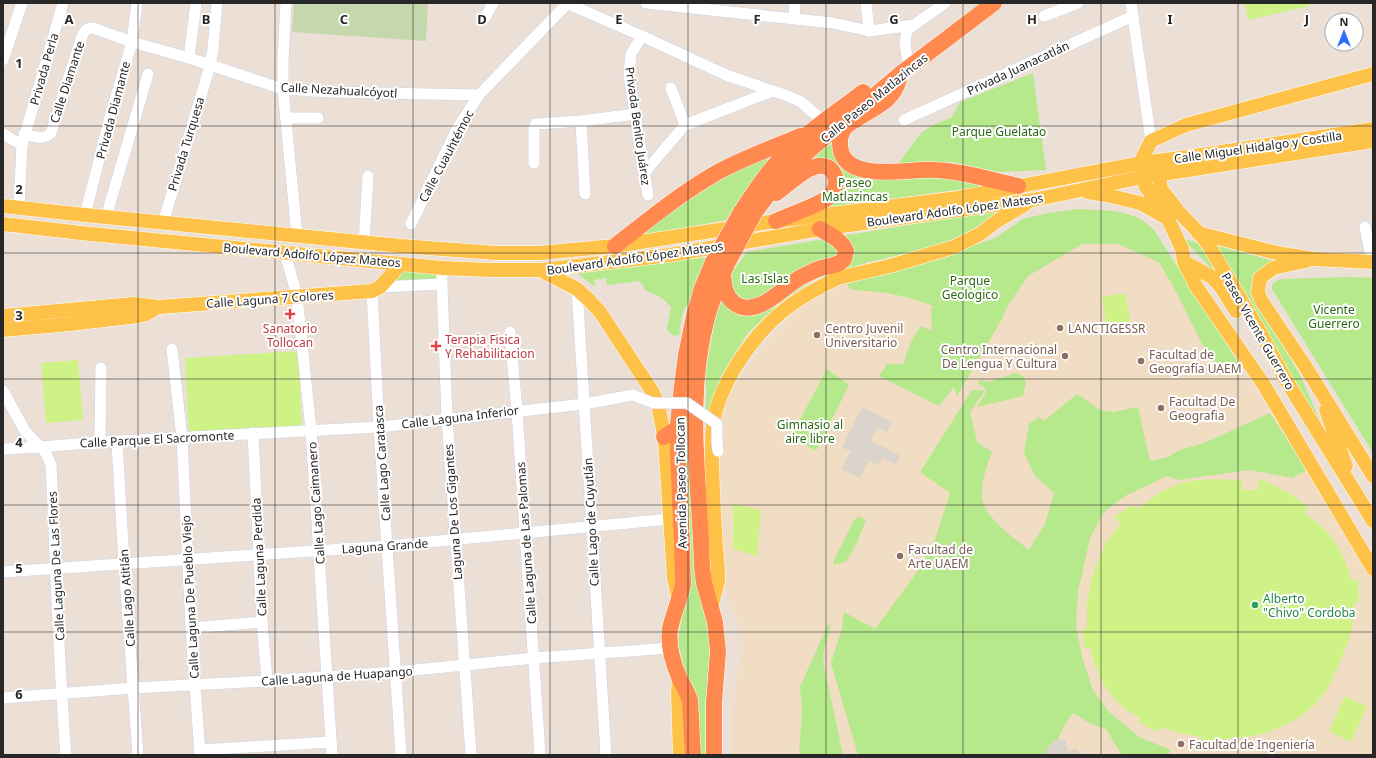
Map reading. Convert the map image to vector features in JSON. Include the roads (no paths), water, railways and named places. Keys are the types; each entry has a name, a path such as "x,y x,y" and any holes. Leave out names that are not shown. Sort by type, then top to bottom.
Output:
{"highway":[{"name":"Calle Paseo Matlazincas","path":"810,132 975,3"},
{"name":"Calle Paseo Matlazincas","path":"753,208 782,176 810,149 870,106 886,101 893,94 898,85 900,75 994,3"},
{"path":"870,106 847,125 842,133 840,142 841,151 846,160 858,169 869,171 934,170 952,172 1018,186"},
{"path":"616,246 692,188 718,172 745,158 810,132"},
{"name":"Avenida Paseo Tollocan","path":"714,755 714,702 718,652 715,622 706,591 702,567 694,424 702,340 721,267 753,208 753,193 780,160 810,132"},
{"path":"753,208 816,166 828,167 833,171 836,177 836,185 829,196 776,221"},
{"path":"721,267 726,294 732,302 744,308 761,305 795,280 821,268 841,262 844,259 846,251 841,243 820,229"},
{"name":"Avenida Paseo Tollocan","path":"693,755 690,700 688,692 679,677 670,648 670,629 682,593 683,573 678,428 686,356 694,316 702,288 721,267"},
{"path":"664,438 678,428"}],"main road":[{"path":"1142,163 1143,157 1151,142 1186,125 1373,74"},
{"name":"Calle Miguel Hidalgo y Costilla","path":"1143,178 1157,168 1373,129"},
{"name":"Calle Miguel Hidalgo y Costilla","path":"1142,163 1157,168 1185,170 1373,141"},
{"name":"Paseo Vicente Guerrero","path":"1151,142 1161,189 1201,235 1259,330 1284,377 1373,521"},
{"name":"Paseo Vicente Guerrero","path":"1142,163 1143,178 1146,187 1168,219 1182,249 1184,262 1196,286 1264,385 1373,569"},
{"name":"Boulevard Adolfo López Mateos","path":"3,206 364,243 496,253 539,253 616,246 776,221 958,198 1142,163"},
{"path":"1170,201 1169,192 1173,181 1185,170"},
{"name":"Boulevard Adolfo López Mateos","path":"3,224 442,268 542,270 670,255 820,229 1033,200 1143,178"},
{"path":"1078,191 1106,195 1140,203 1201,235 1314,260 1372,262"},
{"path":"711,607 718,582 713,499 712,434 714,420 725,388 746,352 764,330 787,308 830,282 838,278 890,266 954,247 980,234 1008,214 1033,200"},
{"name":"Paseo Vicente Guerrero","path":"1314,260 1273,268 1260,278 1258,292 1261,300 1288,339 1373,476"},
{"path":"1184,262 1212,277 1220,287 1271,367 1276,373 1284,377"},
{"path":"376,289 401,264"},
{"path":"542,270 577,289 600,312 652,391 658,404 664,438 674,578 679,603"},
{"name":"Calle Laguna 7 Colores","path":"3,316 134,304 159,307 376,289"},
{"name":"Calle Laguna 7 Colores","path":"3,330 63,325 138,316 146,314 159,307"},
{"path":"1319,388 1334,434 1359,498"},
{"name":"Avenida Paseo Tollocan","path":"679,677 678,695 680,755"},
{"name":"Avenida Paseo Tollocan","path":"716,678 720,708 720,755"}],"street":[{"path":"3,60 22,3"},
{"name":"Privada Perla","path":"23,140 63,3"},
{"name":"Privada Diamante","path":"85,215 111,113 132,42 137,3"},
{"path":"189,58 196,3"},
{"name":"Privada Turquesa","path":"163,223 210,66 217,3"},
{"path":"286,3 283,89 297,236"},
{"path":"485,18 493,3"},
{"path":"567,3 726,75 788,96 800,102 823,121"},
{"name":"Calle Cuauhtémoc","path":"411,224 457,129 479,95 567,3"},
{"path":"646,3 735,8 833,23 869,31 914,24"},
{"path":"794,18 795,3"},
{"path":"866,3 869,31"},
{"path":"907,57 905,42 907,30 945,3"},
{"path":"1044,16 1078,3"},
{"path":"1131,3 1151,142"},
{"name":"Privada Juanacatlán","path":"904,120 1133,16"},
{"name":"Calle Diamante","path":"3,134 23,140 49,136 82,36 88,28"},
{"name":"Calle Nezahualcóyotl","path":"88,28 93,28 132,42 189,58 283,89 330,92 479,95"},
{"name":"Privada Benito Juárez","path":"642,36 631,54 631,90 648,195"},
{"path":"106,217 148,74"},
{"path":"671,88 685,125"},
{"path":"644,173 685,125 774,91"},
{"path":"534,163 534,128 536,124 581,121 636,114"},
{"path":"286,118 318,118"},
{"path":"581,121 585,194"},
{"path":"19,208 23,140"},
{"path":"364,243 368,176"},
{"path":"1365,227 1372,262"},
{"name":"Calle Lago Caimanero","path":"286,253 297,296 311,430 332,755"},
{"name":"Laguna De Los Gigantes","path":"442,268 447,418 471,755"},
{"name":"Calle Laguna 7 Colores","path":"376,289 442,284"},
{"name":"Calle Lago Caratasca","path":"376,289 379,427 401,755"},
{"name":"Calle Lago de Cuyutlán","path":"577,289 606,755"},
{"name":"Calle Laguna de Las Palomas","path":"510,332 517,411 540,755"},
{"name":"Calle Laguna De Pueblo Viejo","path":"172,349 182,438 190,628 199,752"},
{"path":"100,442 101,368"},
{"name":"Calle Laguna De Las Flores","path":"3,391 25,431 46,453 51,465 57,568 61,694 66,755"},
{"name":"Calle Laguna Inferior","path":"311,430 379,427 447,418 584,404 633,395 653,404 687,403 717,424 718,451"},
{"name":"Calle Parque El Sacromonte","path":"3,449 311,430"},
{"name":"Calle Laguna Perdida","path":"253,433 262,622 267,681"},
{"name":"Calle Lago Atitlán","path":"117,442 138,755"},
{"name":"Laguna Grande","path":"3,572 387,546 670,519"},
{"path":"190,628 262,622"},
{"name":"Calle Laguna de Huapango","path":"3,698 133,688 395,672 534,658 670,648"},
{"path":"199,752 331,742"}],"place":[{"name":"Sanatorio Tollocan","path":"290,314"},
{"name":"LANCTIGESSR","path":"1060,328"},
{"name":"Centro Juvenil Universitario","path":"817,335"},
{"name":"Terapia Fisica Y Rehabilitacion","path":"436,346"},
{"name":"Centro Internacional De Lengua Y Cultura","path":"1065,356"},
{"name":"Facultad de Geografía UAEM","path":"1141,361"},
{"name":"Facultad De Geografia","path":"1161,408"},
{"name":"Facultad de Arte UAEM","path":"900,556"},
{"name":"Alberto \"Chivo\" Cordoba","path":"1255,605"},
{"name":"Facultad de Ingeniería","path":"1181,744"}],"park label":[{"name":"Parque Guelatao","path":"999,131"},
{"name":"Paseo Matlazincas","path":"855,189"},
{"name":"Las Islas","path":"765,278"},
{"name":"Parque Geologico","path":"970,287"},
{"name":"Vicente Guerrero","path":"1334,316"},
{"name":"Gimnasio al aire libre","path":"810,431"}]}
